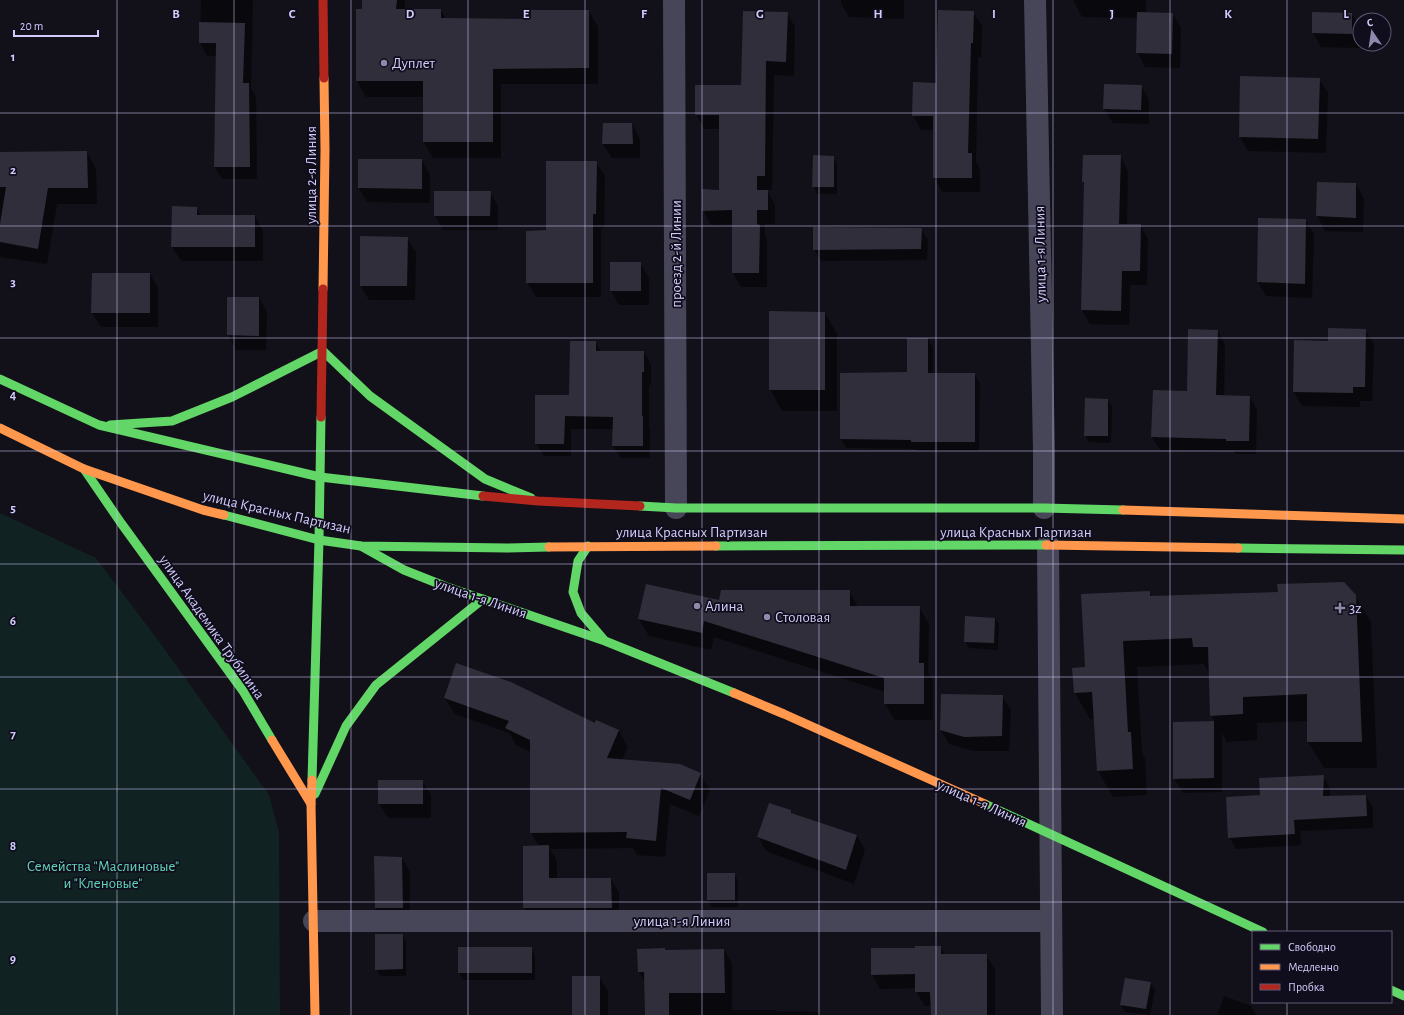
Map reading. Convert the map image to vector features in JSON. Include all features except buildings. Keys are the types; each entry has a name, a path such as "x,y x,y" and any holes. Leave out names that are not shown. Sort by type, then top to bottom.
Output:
{"main road":[{"name":"улица 2-я Линия","path":"319,540 325,150 323,0"},
{"path":"99,425 172,421 232,398 323,351 370,396 485,478 538,501"},
{"name":"улица Красных Партизан","path":"0,379 99,425 320,477 466,494 538,501 676,508 1044,508 1404,519"},
{"name":"улица Красных Партизан","path":"0,428 84,469 203,510 319,540 361,546 508,548 588,546 1048,545 1404,550"},
{"name":"улица Академика Трубилина","path":"84,469 121,523 243,691 311,804"},
{"name":"улица Академика Трубилина","path":"315,1015 311,804 319,540"},
{"name":"улица 1-я Линия","path":"361,546 404,570 605,641 784,714 1050,833 1261,931"},
{"name":"улица 1-я Линия","path":"588,546 578,561 573,592 581,613 605,641"},
{"name":"улица Академика Трубилина","path":"311,804 346,726 376,685 483,599"},
{"path":"1392,990 1404,996"}],"street":[{"name":"проезд 2-й Линии","path":"674,0 676,508"},
{"name":"улица 1-я Линия","path":"1035,0 1044,508"},
{"name":"улица 1-я Линия","path":"1048,545 1052,1015"},
{"name":"улица 1-я Линия","path":"314,921 1051,921"}],"green space":[{"name":"Семейства \"Маслиновые\" и \"Кленовые\"","path":"0,513 96,558 158,640 269,795 279,832 280,1015 0,1015"}],"traffic: fast":[{"path":"323,351 370,396 485,479 531,498"},
{"path":"110,425 172,421 232,397 323,351"},
{"path":"0,379 99,425 320,477 483,496"},
{"path":"312,780 321,417"},
{"path":"84,469 121,523 243,691 272,740"},
{"path":"640,506 676,508 1044,508 1123,510"},
{"path":"224,515 319,540 361,546 507,548 549,547"},
{"path":"716,546 1046,545"},
{"path":"361,546 404,570 447,587 605,641 734,693"},
{"path":"588,546 578,561 573,592 581,613 604,640"},
{"path":"1238,548 1404,550"},
{"path":"315,794 346,726 376,685 483,599"},
{"path":"985,804 1261,931"},
{"path":"1392,990 1404,996"}],"traffic: slow":[{"path":"323,289 325,150 324,78"},
{"path":"0,428 84,469 203,510 224,515"},
{"path":"1123,510 1404,519"},
{"path":"1046,545 1238,548"},
{"path":"549,547 716,546"},
{"path":"734,693 985,804"},
{"path":"272,740 311,804"},
{"path":"312,780 311,804 315,1015"}],"traffic: jam":[{"path":"323,0 324,78"},
{"path":"321,417 323,289"},
{"path":"483,496 538,501 640,506"}],"place":[{"name":"Дуплет","path":"384,63"},
{"name":"Алина","path":"697,606"},
{"name":"3z","path":"1340,608"},
{"name":"Столовая","path":"767,617"}]}
